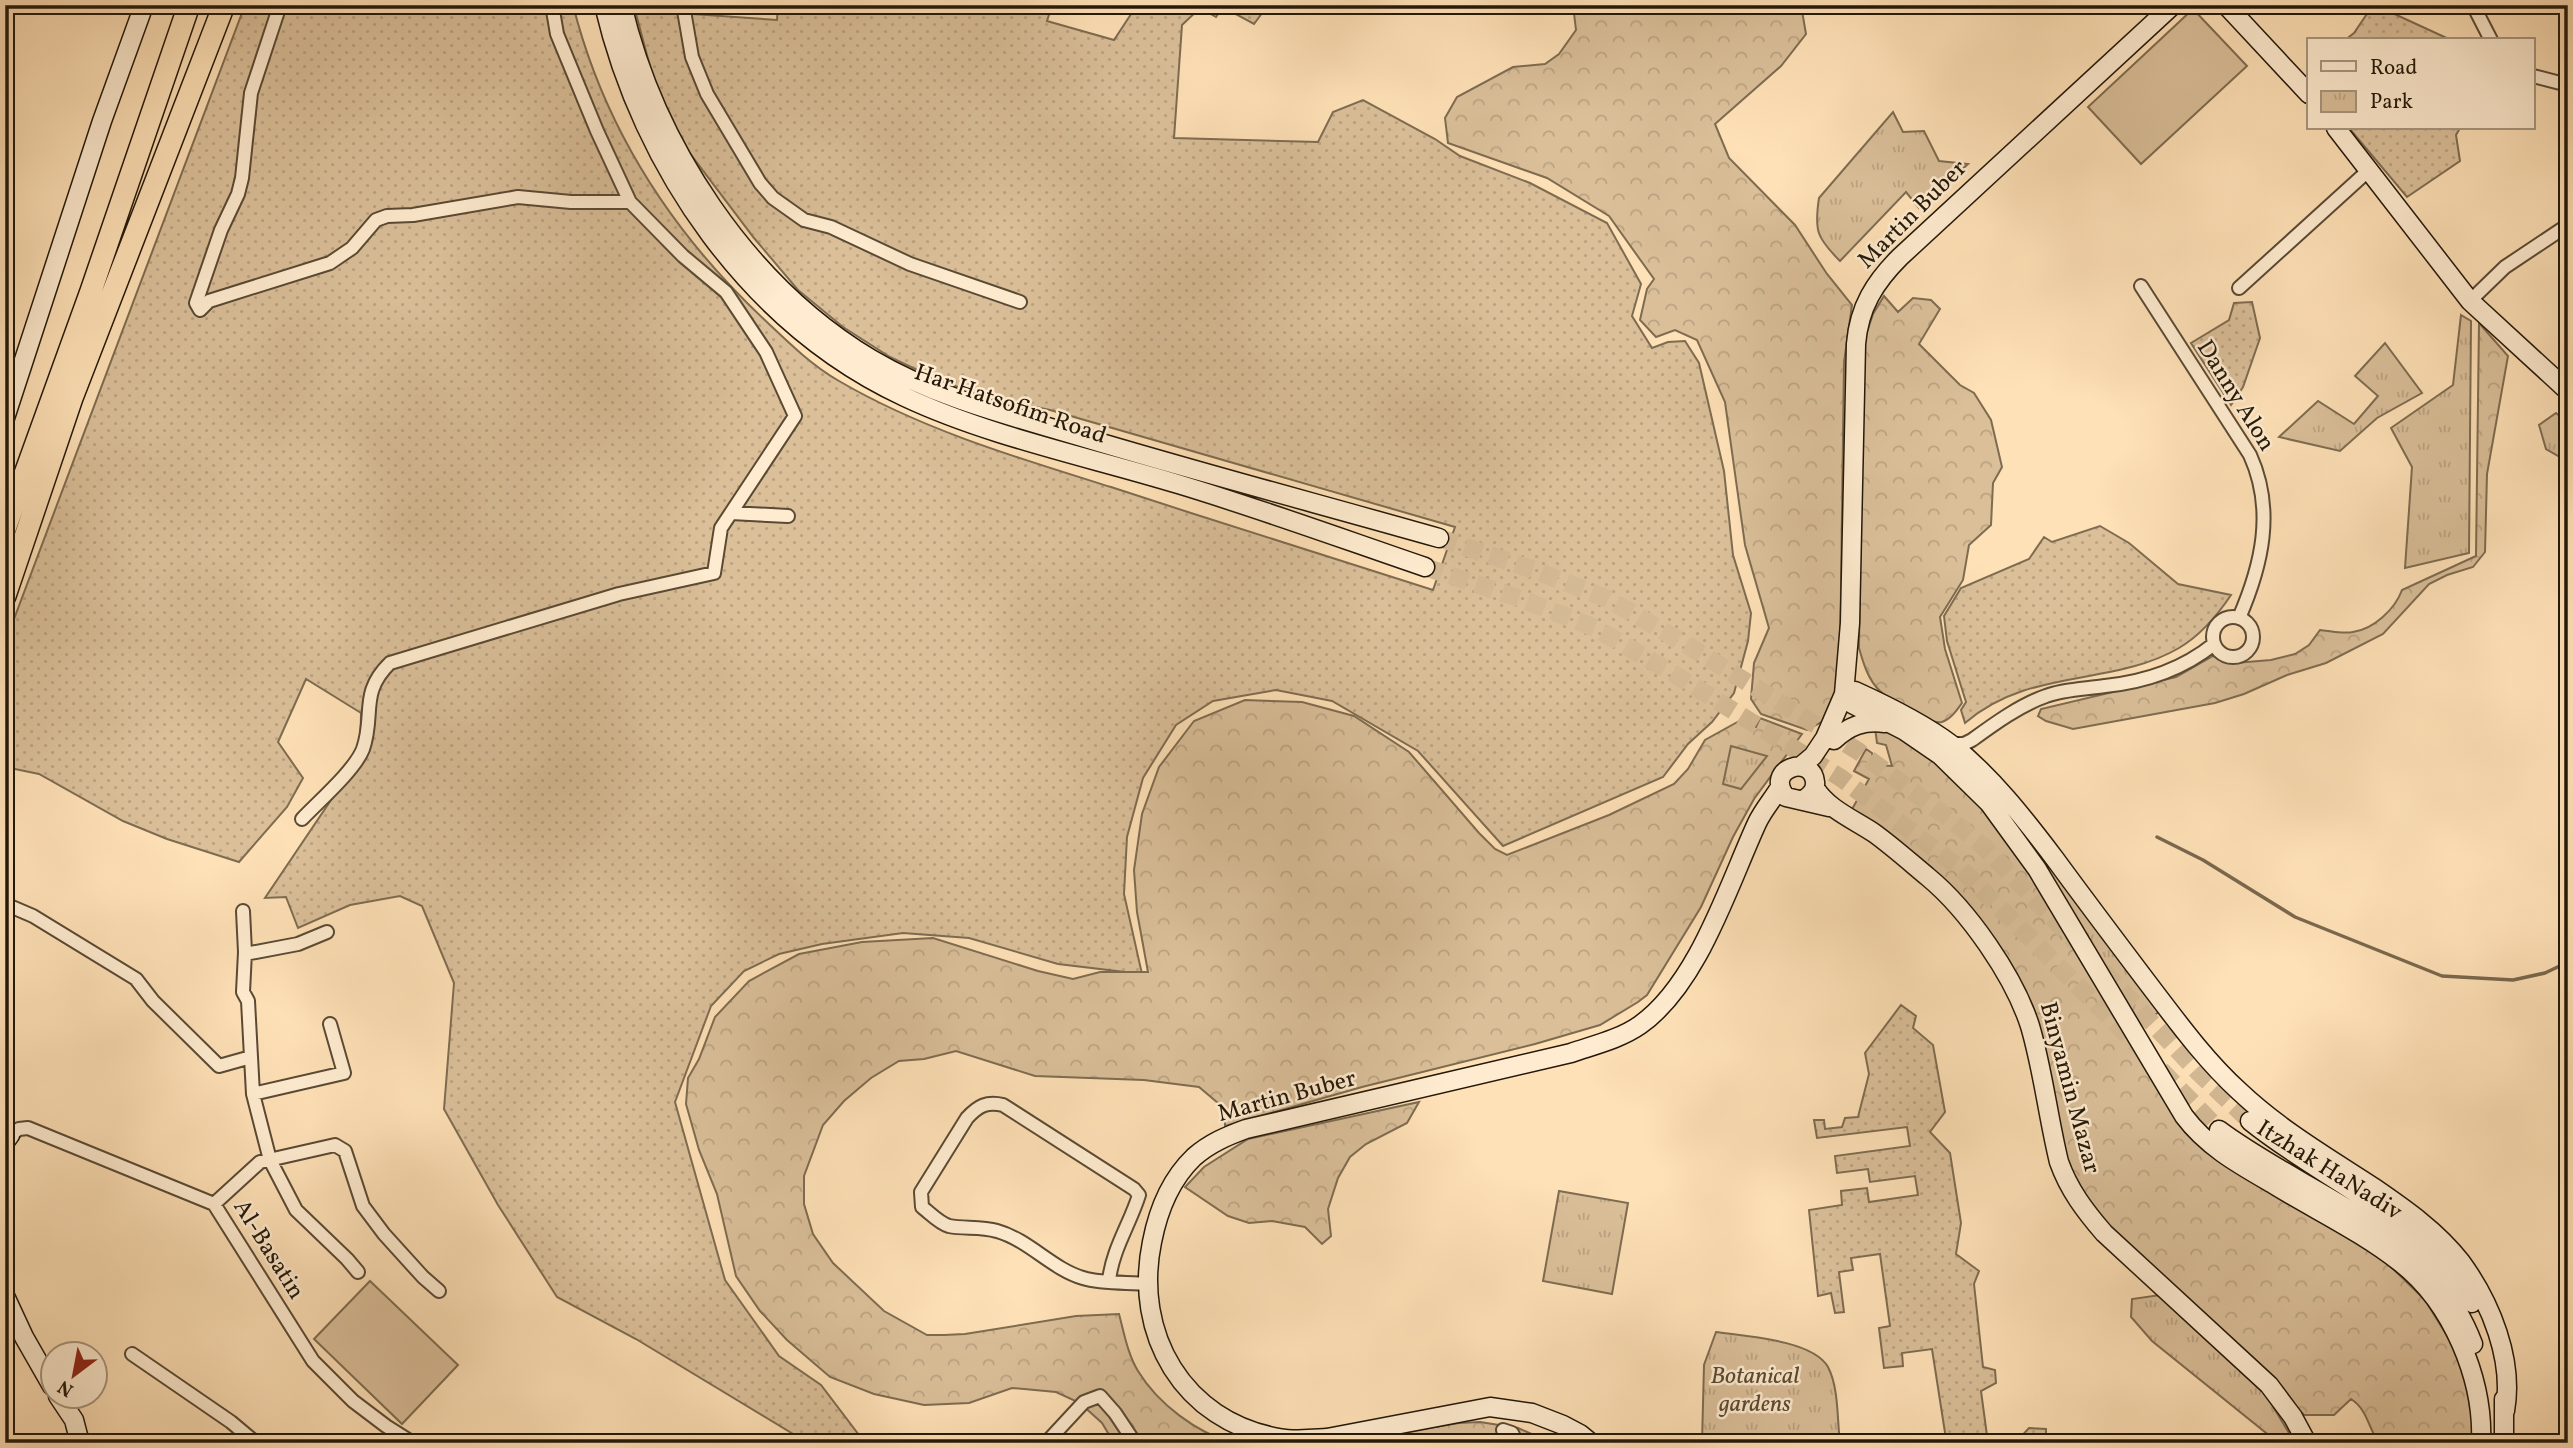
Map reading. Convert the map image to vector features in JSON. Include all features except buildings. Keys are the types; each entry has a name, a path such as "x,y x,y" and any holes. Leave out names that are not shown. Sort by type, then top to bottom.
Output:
{"highway":[{"path":"5,529 91,291 188,5"},
{"path":"192,88 215,5"},
{"path":"5,596 72,398 224,5"}],"main road":[{"path":"5,418 102,121 144,5"},
{"name":"Har Hatsofim Road","path":"604,5 624,77 643,125 664,165 698,218 765,296 795,324 860,373 904,396 962,420 1180,485 1425,567"},
{"name":"Har Hatsofim Road","path":"622,5 641,72 660,117 680,156 713,208 741,243 787,292 814,317 869,358 911,380 967,403 1439,538"},
{"name":"Martin Buber","path":"1801,786 1813,757 1850,696 1856,344 1859,318 1867,298 1883,274 1900,257 2173,5"},
{"path":"2225,5 2307,92"},
{"path":"2338,130 2470,301 2568,391"},
{"name":"Martin Buber","path":"1591,1443 1563,1425 1532,1413 1490,1407 1327,1438 1286,1439 1254,1431 1229,1420 1191,1393 1171,1369 1152,1323 1148,1284 1151,1247 1164,1201 1178,1177 1205,1148 1246,1129 1571,1053 1618,1037 1642,1023 1669,998 1694,962 1757,824 1801,786 1834,740 1850,696 1855,667 1850,622"},
{"path":"1855,667 1867,688 1882,704 1950,744 1984,775 2027,823 2186,1034 2231,1083 2270,1118 2415,1216 2462,1263 2485,1302 2497,1330 2509,1392 2505,1411"},
{"path":"1850,696 1882,704"},
{"path":"1850,696 1940,755 1989,803 2019,843 2063,912 2184,1116 2201,1137 2248,1169 2387,1252 2418,1278 2450,1324 2467,1357 2481,1414 2484,1443"},
{"path":"1834,740 1848,728 1860,724 1892,724"},
{"name":"Binyamin Mazar","path":"1801,786 1820,803 1875,834 1930,879 1948,896 1987,943 2023,1008 2031,1031 2059,1162 2082,1207 2104,1233 2269,1385 2293,1417 2307,1443"},
{"name":"Itzhak HaNadiv","path":"2250,1121 2330,1178 2395,1218 2421,1239 2449,1269 2470,1300 2488,1336 2499,1369 2505,1411 2504,1443"},
{"name":"Itzhak HaNadiv","path":"2219,1130 2377,1226 2409,1251 2436,1280 2460,1316 2481,1372 2488,1412 2484,1443"},
{"path":"5,1296 23,1337 38,1362"},
{"path":"68,1410 74,1420 80,1443"}],"street":[{"path":"280,5 251,93 243,177 196,303 200,310 209,301 330,263 352,248 376,220 387,216 413,215 518,197 571,202 630,202"},
{"path":"302,819 344,776 362,752 368,727 370,693 381,672 390,663 619,594 714,573 721,528 795,416 766,352 726,292 683,256 630,202 557,34 552,5"},
{"path":"683,5 692,57 706,94 760,183 773,198 804,220 831,227 911,264 1020,302"},
{"path":"2473,5 2490,38"},
{"path":"2534,76 2568,85"},
{"path":"2239,288 2369,170"},
{"path":"2470,301 2505,267 2568,225"},
{"name":"Danny Alon","path":"2141,286 2250,455 2259,476 2264,507 2262,545 2252,586 2239,618"},
{"path":"731,513 788,516"},
{"path":"2229,617 2239,618 2250,628 2252,642 2249,649 2243,653 2231,656 2219,651 2214,644 2213,635 2217,624 2229,617"},
{"path":"1950,744 1964,744 2046,695 2148,678 2197,658 2214,644"},
{"path":"1984,731 1973,751 1984,775"},
{"path":"5,904 33,916 136,979 153,1001 219,1066 251,1057"},
{"path":"243,911 243,992 248,1001 253,1094 270,1160 296,1210 358,1272"},
{"path":"245,954 298,944 327,932"},
{"path":"253,1094 344,1073 330,1024"},
{"path":"1109,1281 1112,1258 1139,1195 1134,1189 1003,1105 982,1104 967,1118 921,1192 922,1207 948,1226 973,1226 1012,1237 1083,1278 1109,1281 1148,1284"},
{"name":"Al-Basatin","path":"7,1136 19,1129 36,1130 214,1203 313,1361 354,1401 413,1443"},
{"path":"214,1203 260,1162 335,1145 345,1151 363,1206 384,1234 439,1291"},
{"path":"132,1354 231,1422 256,1443"},
{"path":"1046,1443 1084,1402 1100,1396 1135,1443"},
{"path":"1503,1430 1512,1433 1517,1443"}],"green space":[{"path":"245,5 573,5 587,52 624,139 674,219 736,291 794,348 830,375 904,414 972,442 1433,590 1455,527 1050,410 976,394 890,357 843,327 798,290 754,238 664,119 635,10 777,20 778,5 1052,5 1047,21 1114,40 1137,5 1268,5 1254,24 1223,7 1216,17 1200,8 1182,25 1174,138 1318,142 1333,112 1363,100 1435,139 1460,156 1530,183 1607,223 1641,284 1632,316 1652,348 1668,342 1685,341 1699,363 1724,471 1733,555 1751,613 1748,641 1734,693 1712,722 1688,744 1663,777 1503,846 1418,751 1332,701 1276,690 1213,701 1176,725 1143,778 1127,837 1124,894 1142,974 1058,964 969,938 903,933 822,944 779,954 744,971 711,1006 675,1102 725,1280 779,1356 821,1385 865,1443 808,1443 636,1339 557,1297 498,1205 444,1109 454,983 422,906 400,896 350,905 298,928 286,897 265,898 360,757 361,713 306,679 278,742 303,778 287,807 239,862 167,839 123,821 39,774 5,767 5,643"},
{"path":"1573,5 1801,5 1806,34 1781,66 1715,124 1729,158 1795,225 1827,274 1852,305 1844,362 1840,661 1837,688 1825,720 1807,730 1761,714 1751,699 1754,663 1769,628 1745,545 1725,402 1697,340 1675,330 1656,337 1640,320 1647,289 1654,279 1609,216 1547,178 1448,143 1445,118 1457,97 1513,67 1545,64 1559,54 1576,30"},
{"path":"2375,5 2447,38 2348,38"},
{"path":"2193,9 2247,66 2141,164 2088,107"},
{"path":"1893,112 1903,132 1924,131 1939,161 1968,164 1919,208 1906,192 1840,261 1826,246 1819,233 1819,198"},
{"path":"2351,130 2459,130 2456,135 2460,161 2407,197"},
{"path":"1884,296 1898,312 1913,298 1931,300 1940,309 1919,344 1960,385 1974,393 1991,420 2002,467 1993,483 1991,525 1969,545 1963,580 1940,617 1945,649 1962,703 1951,717 1942,722 1919,716 1880,691 1869,676 1859,648 1863,344 1873,314"},
{"path":"2252,302 2260,338 2243,387 2231,405 2191,343 2229,320 2234,303"},
{"path":"2461,315 2471,321 2469,553 2405,568 2412,467 2391,428 2453,385"},
{"path":"2479,323 2508,356 2487,474 2485,552 2473,567 2429,584 2383,634 2326,663 2287,675 2244,694 2215,703 2073,729 2038,716 2041,709 2176,677 2213,656 2235,663 2271,660 2295,654 2309,645 2320,630 2345,633 2361,630 2383,617 2402,590 2476,556"},
{"path":"2385,343 2422,393 2377,418 2340,451 2279,437 2318,401 2354,424 2378,396 2355,376"},
{"path":"2556,413 2568,423 2567,461 2546,449 2539,425"},
{"path":"2100,526 2129,543 2178,584 2231,595 2208,624 2179,648 2126,668 2016,693 1990,705 1965,723 1961,710 1966,702 1947,641 1944,616 1961,588 2029,559 2044,537 2052,542"},
{"path":"1245,700 1302,702 1354,716 1409,752 1479,833 1495,849 1507,855 1609,815 1674,784 1688,769 1705,740 1741,720 1756,727 1760,718 1802,734 1754,799 1733,837 1701,907 1647,995 1600,1025 1225,1126 1225,1109 1199,1087 1144,1080 1035,1076 956,1051 924,1059 899,1061 871,1078 844,1101 823,1125 804,1176 804,1204 813,1234 833,1263 884,1311 927,1335 965,1334 1076,1316 1119,1314 1135,1365 1156,1395 1192,1425 1233,1443 1114,1443 1102,1423 1080,1403 1056,1392 1012,1388 969,1403 924,1405 874,1394 830,1377 787,1340 760,1311 736,1276 717,1194 699,1150 686,1104 688,1078 699,1059 715,1017 749,981 799,954 862,942 933,938 1038,971 1073,979 1100,972 1148,972 1137,912 1134,870 1142,814 1159,767 1194,721"},
{"path":"1875,728 1897,734 1947,770 1979,802 2009,839 2181,1123 2383,1259 2425,1300 2459,1355 2467,1377 2475,1443 2379,1443 2361,1408 2351,1399 2334,1415 2304,1415 2194,1306 2108,1228 2072,1181 2001,955 1851,811 1869,779 1854,771 1866,749 1872,753 1875,765 1892,766 1886,745 1877,743"},
{"path":"1731,746 1767,756 1741,789 1723,784"},
{"path":"1954,752 2001,798 2161,1011 2135,1026"},
{"path":"1901,1005 1916,1016 1913,1028 1933,1045 1945,1112 1930,1132 1950,1153 1961,1223 1956,1254 1979,1271 1974,1284 1983,1367 1995,1370 1996,1383 1981,1391 1988,1443 1954,1443 1946,1439 1932,1349 1902,1353 1903,1366 1884,1368 1879,1328 1890,1326 1880,1254 1851,1258 1853,1270 1839,1272 1844,1312 1835,1313 1831,1293 1818,1296 1809,1210 1842,1205 1841,1191 1867,1188 1869,1202 1918,1195 1915,1176 1870,1182 1868,1169 1837,1173 1835,1156 1910,1146 1907,1127 1817,1138 1814,1120 1824,1120 1825,1129 1842,1127 1845,1118 1858,1117 1869,1074 1865,1053"},
{"path":"1419,1102 1407,1123 1366,1144 1350,1157 1338,1178 1328,1209 1331,1236 1322,1244 1305,1227 1272,1221 1249,1223 1228,1216 1185,1187 1204,1167 1248,1139"},
{"path":"1559,1191 1628,1203 1612,1294 1543,1281"},
{"path":"370,1281 458,1365 402,1424 314,1339"},
{"path":"2160,1295 2260,1385 2295,1443 2267,1443 2271,1437 2152,1341 2131,1317 2132,1299"},
{"name":"Botanical gardens","path":"1716,1332 1793,1345 1820,1358 1832,1375 1840,1443 1702,1443 1704,1365"},
{"path":"1480,1422 1518,1428 1552,1443 1335,1443 1459,1423"},
{"path":"2029,1428 2046,1429 2046,1443 2017,1441"}],"waterway":[{"path":"2157,837 2203,860 2295,917 2442,976 2513,980 2545,973 2568,962"}],"tunnel":[{"path":"1439,538 1534,570 1608,599 1858,751 1986,849 2077,943"},
{"path":"1425,567 1524,600 1595,628 1841,778 1961,869 2139,1047"},
{"path":"2103,971 2199,1073 2250,1121"},
{"path":"2161,1070 2219,1130"}]}
